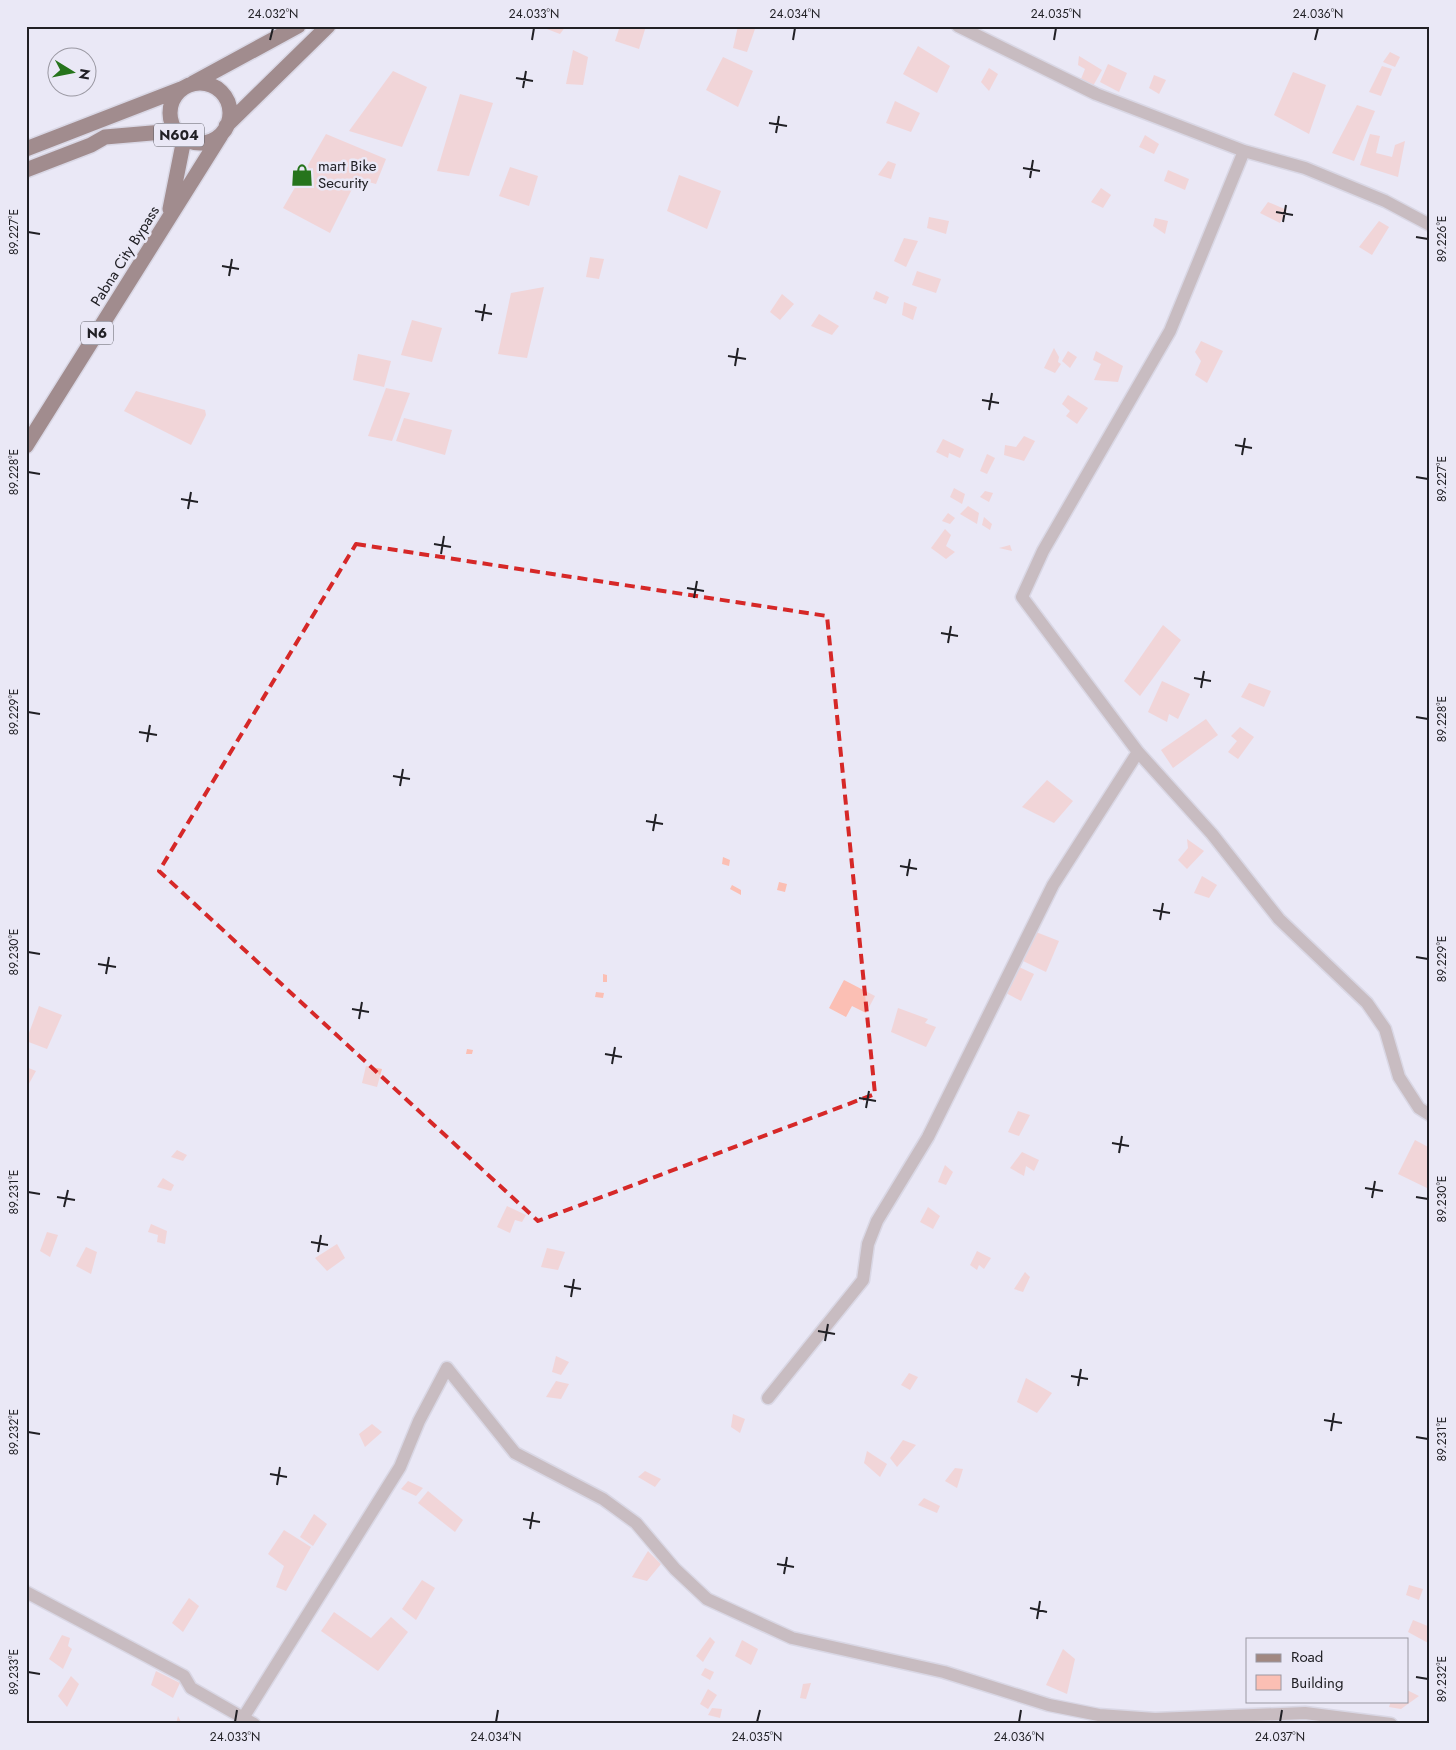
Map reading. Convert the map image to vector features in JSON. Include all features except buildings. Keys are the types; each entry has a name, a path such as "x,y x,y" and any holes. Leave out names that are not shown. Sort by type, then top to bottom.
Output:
{"highway":[{"path":"26,149 187,86 298,26"},
{"path":"224,130 328,26"},
{"name":"N604","path":"204,83 220,91 226,99 230,117 224,130 213,140 204,143 194,143 180,135 171,122 170,111 172,102 187,86 204,83"},
{"name":"Pabna City Bypass","path":"26,446 224,130"},
{"path":"26,170 105,137 180,135"},
{"name":"N604","path":"168,220 180,135"}],"street":[{"path":"958,26 1096,94 1244,151 1305,168 1385,201 1430,224"},
{"path":"1244,151 1170,331 1043,551 1022,597 1138,752 1212,834 1279,919 1366,1003 1385,1030 1400,1077 1419,1108 1430,1115"},
{"path":"768,1398 863,1280 868,1244 878,1221 928,1137 1053,885 1138,752"},
{"path":"26,1592 184,1676 191,1688 249,1721 400,1467 419,1422 447,1368 516,1453 603,1499 636,1523 675,1568 707,1599 792,1638 944,1672 1049,1705 1099,1715 1155,1719 1305,1713 1391,1724"}],"highlighted area":[{"path":"356,544 827,616 875,1094 538,1221 159,871"}],"place":[{"name":"mart Bike Security","path":"302,175"}]}
